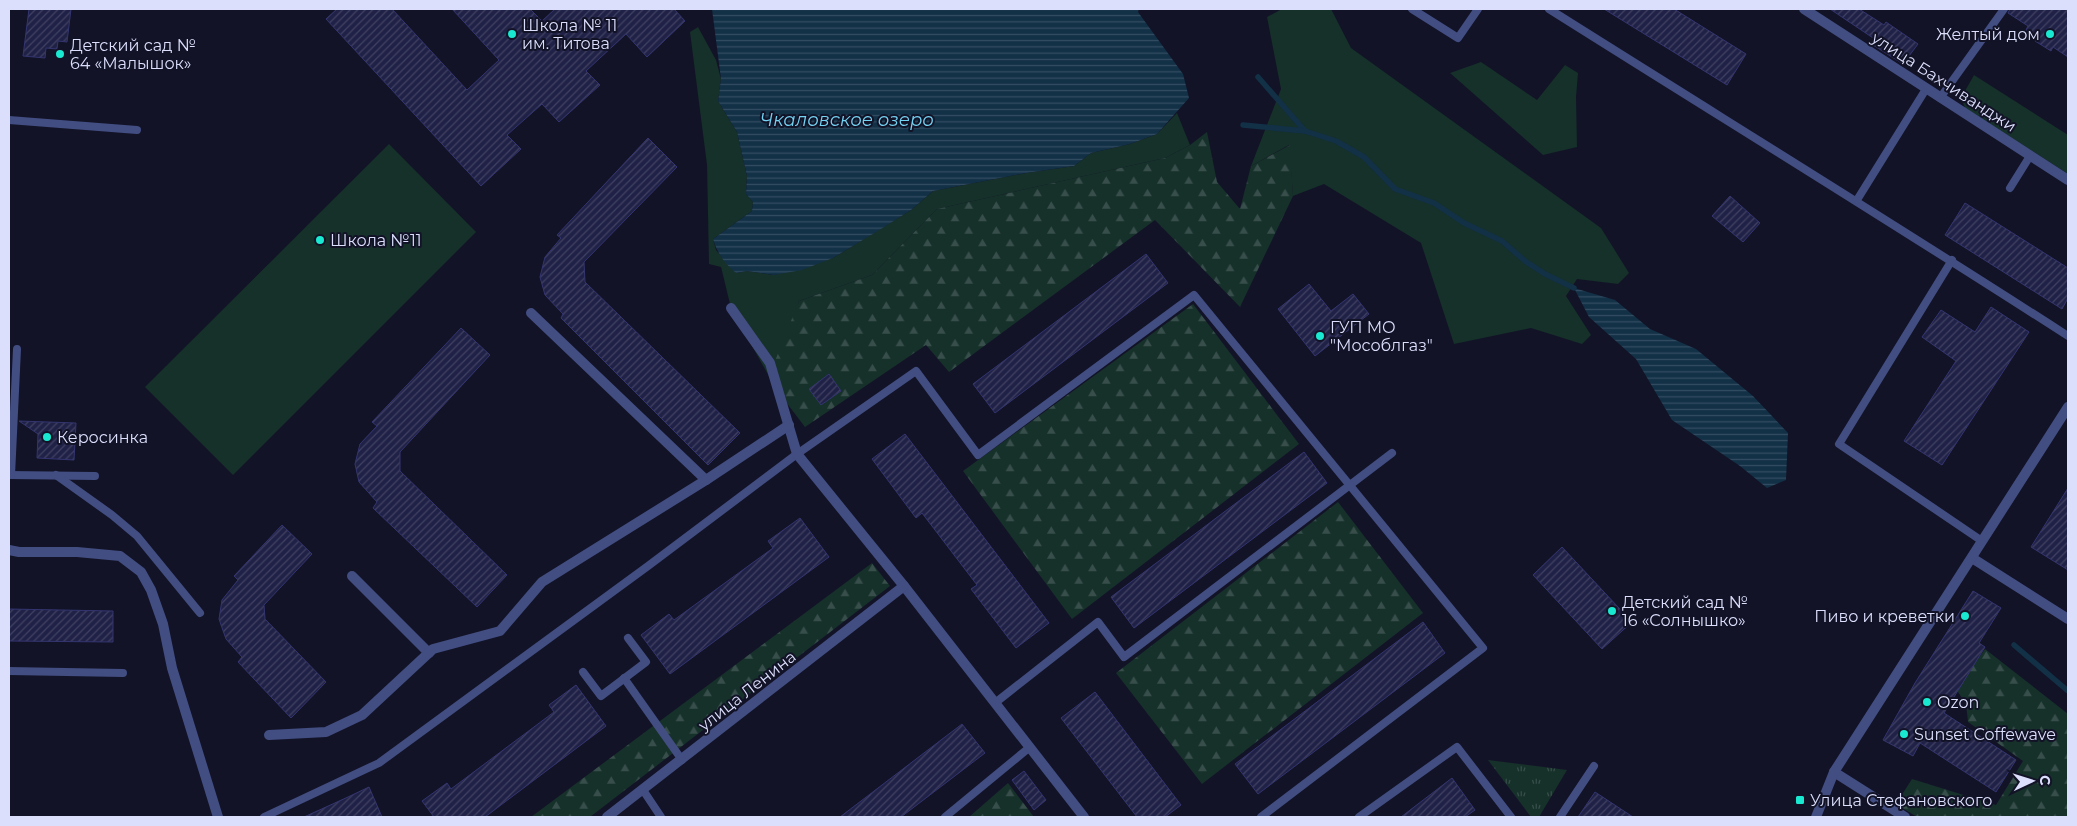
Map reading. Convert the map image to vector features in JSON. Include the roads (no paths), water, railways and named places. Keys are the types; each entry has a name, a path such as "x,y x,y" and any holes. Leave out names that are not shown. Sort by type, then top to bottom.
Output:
{"street":[{"name":"улица Бахчиванджи","path":"1804,9 2068,180"},
{"path":"731,308 770,363 798,454 904,586 1084,817"},
{"path":"531,313 706,480"},
{"path":"1817,814 1834,772 2068,407"},
{"path":"269,735 326,732 362,715 433,649 500,631 542,582 706,480 789,425"},
{"path":"9,550 19,552 77,552 120,556 141,572 151,590 163,624 172,668 218,817"},
{"path":"1972,558 2068,619"},
{"path":"352,576 429,653"},
{"name":"улица Ленина","path":"607,817 904,586"},
{"path":"1834,772 1905,817"}],"lane":[{"path":"1412,9 1458,38 1478,9"},
{"path":"1549,9 1730,124 1952,260 2068,336"},
{"path":"1940,98 2004,9"},
{"path":"1856,200 1926,89"},
{"path":"9,120 137,130"},
{"path":"2010,188 2030,156"},
{"path":"1952,260 1839,444 1982,541"},
{"path":"264,817 379,763 798,454 916,371 978,455 1194,295 1483,648 1261,817"},
{"path":"17,349 10,475 95,476"},
{"path":"995,703 1098,622 1124,656 1392,453"},
{"path":"56,476 112,515 137,536 200,613"},
{"path":"583,672 601,696 646,662 628,638"},
{"path":"9,671 124,673"},
{"path":"624,678 682,760"},
{"path":"945,817 1030,747"},
{"path":"1359,817 1457,747 1511,817"},
{"path":"1560,817 1594,766"},
{"path":"643,790 661,817"}],"water":[{"name":"Чкаловское озеро","path":"712,9 1139,9 1138,12 1183,74 1189,98 1157,134 1130,144 1091,153 1074,166 933,191 911,210 833,258 802,270 774,275 747,271 736,273 722,258 713,239 752,211 753,202 746,194 747,176 737,132 718,101 721,79"},
{"path":"1574,288 1615,300 1650,329 1696,349 1753,396 1788,433 1786,480 1767,488 1740,466 1672,420 1636,359 1589,317"}],"waterway":[{"path":"1258,77 1305,131"},
{"path":"1243,125 1305,131 1336,141 1364,157 1395,189 1434,203 1464,223 1502,241 1525,261 1545,274 1574,288"},
{"path":"2014,645 2068,691"}],"place":[{"name":"Школа № 11 им. Титова","path":"512,34"},
{"name":"Желтый дом","path":"2050,34"},
{"name":"Детский сад № 64 «Малышок»","path":"60,54"},
{"name":"Школа №11","path":"320,240"},
{"name":"ГУП МО \"Мособлгаз\"","path":"1320,336"},
{"name":"Керосинка","path":"47,437"},
{"name":"Детский сад № 16 «Солнышко»","path":"1612,611"},
{"name":"Пиво и креветки","path":"1965,616"},
{"name":"Ozon","path":"1927,702"},
{"name":"Sunset Coffewave","path":"1904,734"},
{"name":"Улица Стефановского","path":"1800,800"}]}
